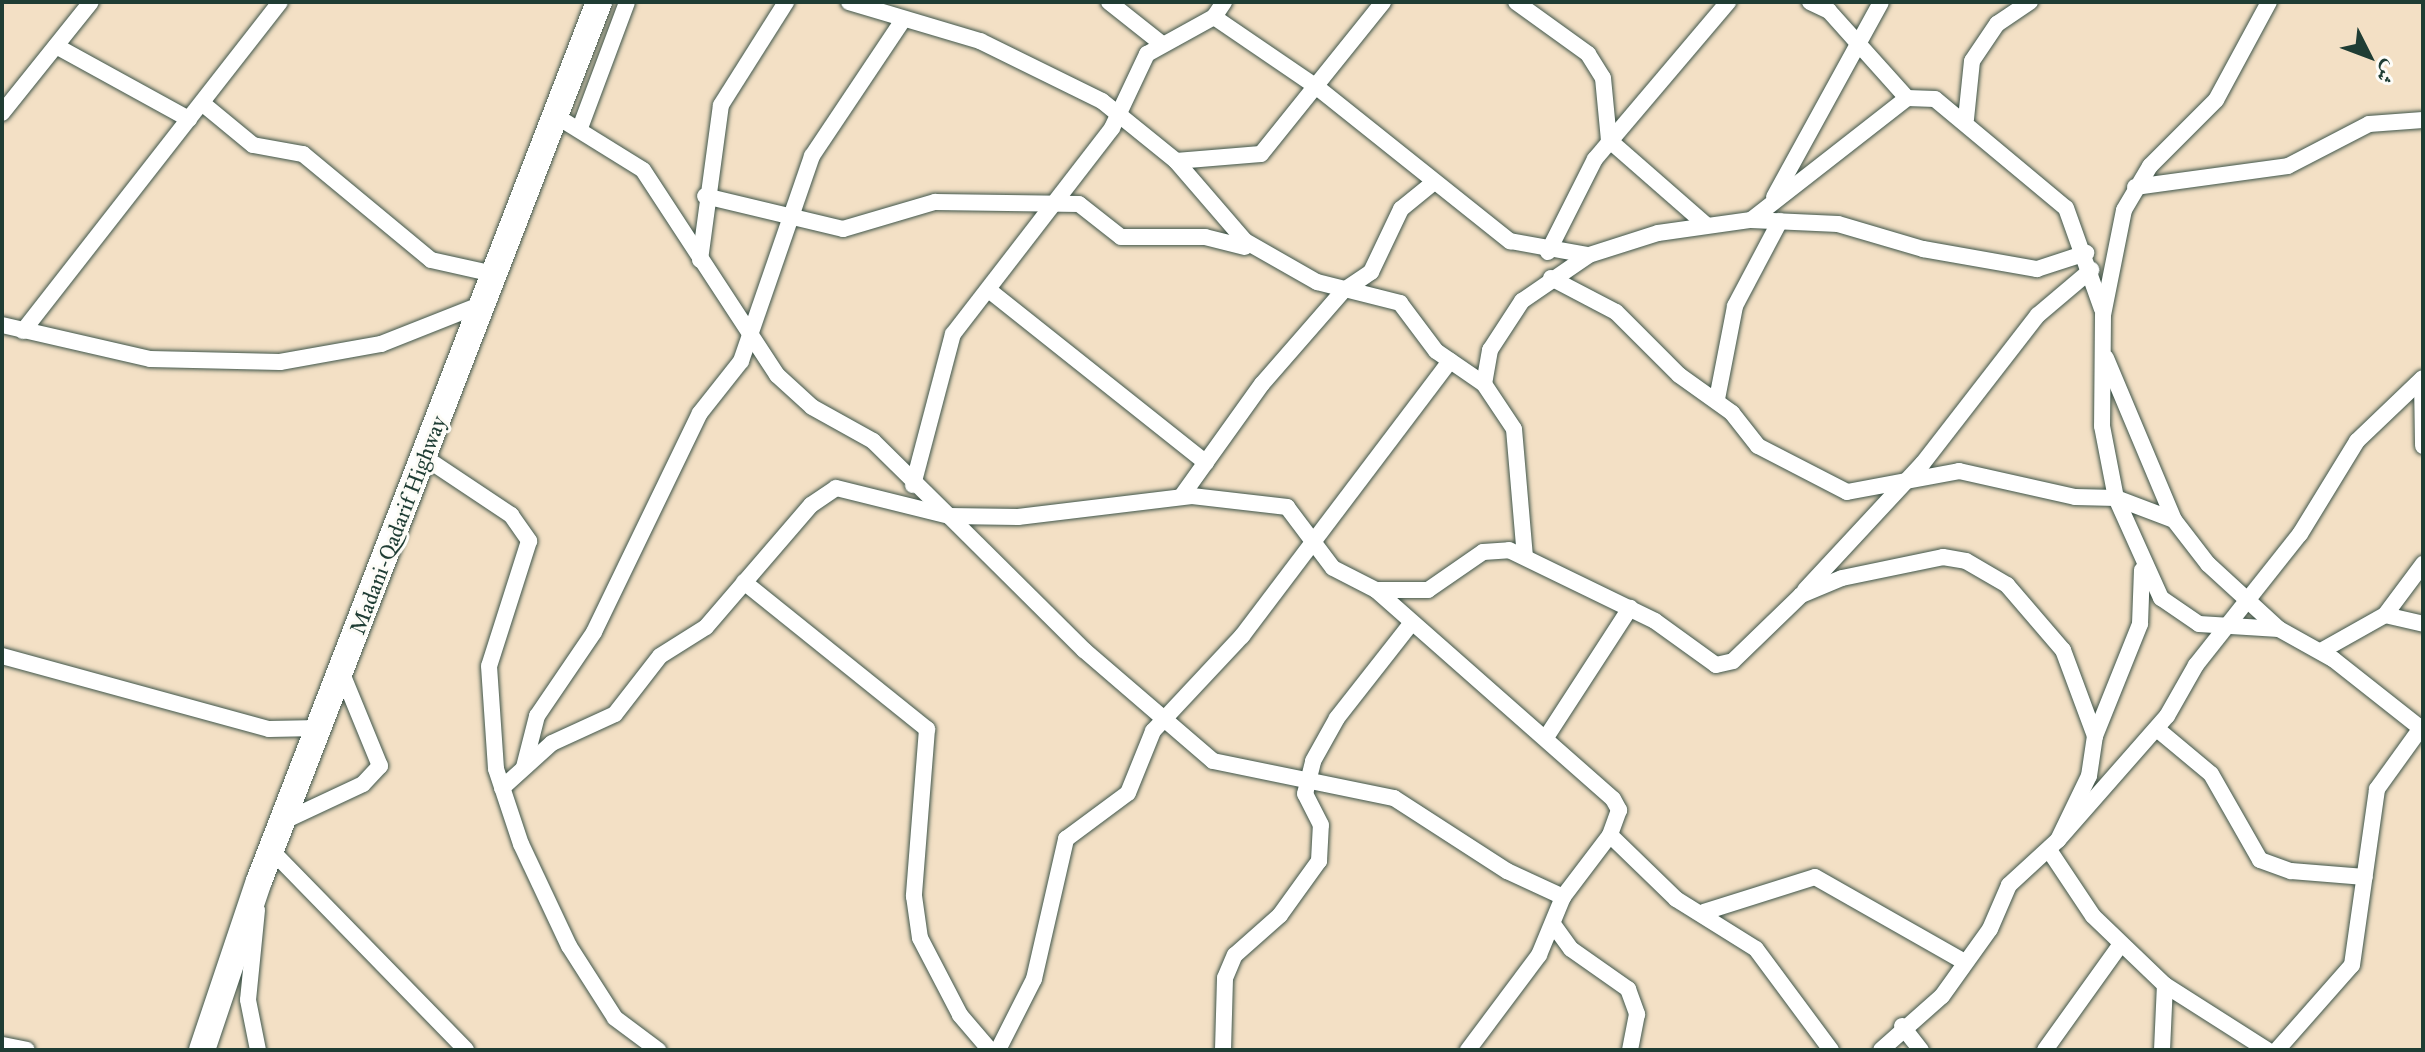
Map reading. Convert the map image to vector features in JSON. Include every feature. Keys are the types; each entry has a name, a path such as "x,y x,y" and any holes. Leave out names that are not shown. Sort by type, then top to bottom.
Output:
{"highway":[{"name":"Madani-Qadarif Highway","path":"202,1050 259,881 599,2"}],"street":[{"path":"2,113 91,2"},
{"path":"23,331 280,2"},
{"path":"580,128 627,2"},
{"path":"700,260 705,196 721,105 786,2"},
{"path":"849,2 980,41 1114,111 1176,161 1220,219 1257,248 1343,291 1400,303 1450,361 1484,384 1514,429 1522,460 1525,557"},
{"path":"1109,2 1162,44"},
{"path":"913,485 948,345 1058,205 1112,128 1114,111 1138,65 1162,44 1214,17 1224,2"},
{"path":"1176,161 1261,154 1318,88 1383,2"},
{"path":"1516,2 1597,64 1609,140 1705,224"},
{"path":"1548,252 1581,178 1609,140 1728,2"},
{"path":"1810,2 1858,43 1907,98"},
{"path":"1770,206 1881,2"},
{"path":"1966,119 1972,61 2011,6 2030,2"},
{"path":"2103,315 2135,187 2216,100 2269,2"},
{"path":"1214,17 1318,88 1433,183 1510,241 1548,252 1589,255"},
{"path":"524,767 537,716 594,632 700,413 734,374 750,339 786,217 822,137 903,20"},
{"path":"56,46 189,119"},
{"path":"1751,220 1907,98 1935,99 1966,119 2066,208 2088,262 2103,315 2102,426 2116,498 2141,564 2174,610 2224,627 2279,629"},
{"path":"202,103 253,145 303,154 431,260 494,274"},
{"path":"556,116 580,128 643,170 750,339 793,392 873,441 913,485 1163,721 1213,761 1369,790 1416,808 1507,871 1563,897"},
{"path":"2135,187 2288,166 2369,124 2423,120"},
{"path":"1181,497 1262,384 1343,291 1371,272 1401,209 1433,183"},
{"path":"705,196 843,229 935,202 1086,206 1121,237 1205,237 1257,248"},
{"path":"1484,384 1501,326 1551,278 1589,255 1705,224 1751,220 1838,224 1923,249 2037,269 2088,262"},
{"path":"1717,399 1735,306 1780,221"},
{"path":"1376,590 1428,590 1483,552 1525,557 1630,608 1716,665 1733,661 1801,595 1910,477 2038,315 2088,262"},
{"path":"1551,278 1598,298 1679,375 1717,399 1758,446 1847,492 1910,477 1959,471 2075,497 2116,498 2174,520"},
{"path":"990,291 1206,463"},
{"path":"2,325 150,359 315,361 482,304"},
{"path":"2104,353 2174,520 2249,602 2279,629 2321,651 2422,729 2382,776 2344,981 2277,1050"},
{"path":"998,1050 1034,979 1061,849 1128,793 1146,742 1242,636 1314,535 1450,361"},
{"path":"2422,378 2423,446"},
{"path":"1881,1050 1902,1026 1942,996 1963,961 1990,929 2009,885 2053,845 2157,729 2224,627 2249,602 2357,441 2422,378"},
{"path":"424,457 511,515 529,541 487,684 502,788 569,946 615,1018 658,1050"},
{"path":"502,788 552,743 615,714 660,656 706,627 811,505 836,488 949,516 1018,517 1181,497 1287,507 1314,535 1333,568 1376,590 1410,625 1547,736 1613,799 1619,810 1610,835 1563,897 1555,927 1468,1050"},
{"path":"1801,595 1842,578 1943,557 1985,570 2024,602 2073,664 2095,736"},
{"path":"2053,845 2089,776 2095,736 2140,624 2141,564"},
{"path":"2321,651 2385,615 2423,564"},
{"path":"744,582 927,729 914,896 920,938 960,1015 990,1050"},
{"path":"1547,736 1630,608"},
{"path":"2385,615 2423,624"},
{"path":"1223,1050 1225,978 1235,955 1280,915 1319,861 1321,825 1305,779 1337,718 1410,625"},
{"path":"2,656 269,729 319,728"},
{"path":"282,822 363,784 380,766 341,671"},
{"path":"2157,729 2211,774 2260,860 2291,871 2365,877"},
{"path":"1610,835 1676,899 1704,912 1774,967 1831,1050"},
{"path":"2053,845 2093,916 2121,944 2165,985 2267,1050"},
{"path":"271,850 466,1050"},
{"path":"1704,912 1815,877 1963,961"},
{"path":"258,1050 248,1000 259,881"},
{"path":"1555,927 1571,949 1628,989 1637,1014 1630,1050"},
{"path":"2045,1050 2121,944"},
{"path":"2165,985 2165,1045"},
{"path":"1902,1026 1921,1050"},
{"path":"2,1045 27,1050"}]}
